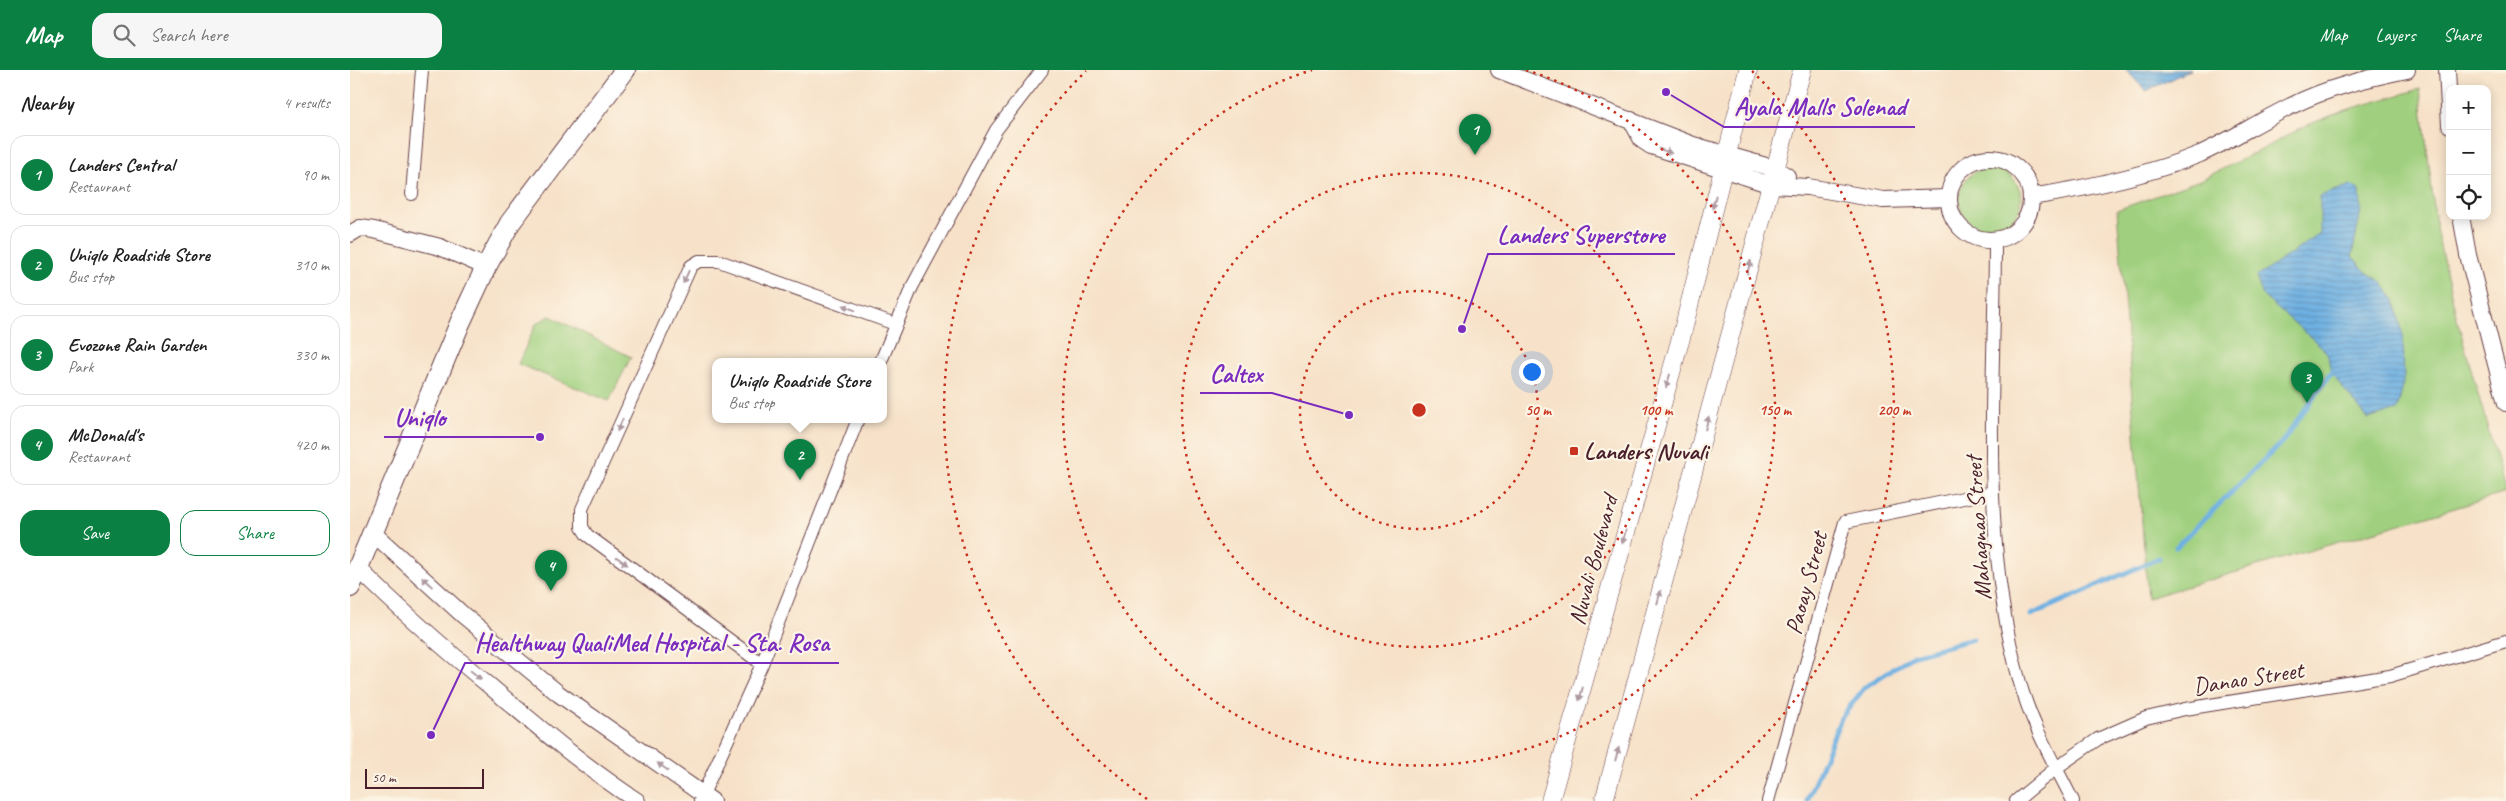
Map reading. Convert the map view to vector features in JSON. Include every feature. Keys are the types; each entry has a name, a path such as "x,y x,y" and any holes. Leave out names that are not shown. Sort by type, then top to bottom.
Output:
{"main road":[{"path":"350,587 460,323 486,267 510,223 625,70"},
{"name":"Nuvali Boulevard","path":"1550,801 1682,334 1748,70"},
{"path":"1604,801 1802,70"}],"street":[{"path":"412,194 422,70"},
{"path":"882,358 912,287 996,130 1042,70"},
{"path":"1499,70 1631,120 1724,163 1808,187 1883,200 1949,198"},
{"path":"2031,197 2104,184 2158,168 2199,154 2292,105 2338,88 2406,70"},
{"path":"2446,70 2447,85"},
{"path":"1986,158 2004,161 2020,171 2029,187 2031,197 2030,208 2021,226 2003,238 1979,239 1967,233 1957,224 1950,212 1949,198 1952,184 1958,173 1970,164 1986,158"},
{"path":"2462,220 2468,255 2506,403"},
{"path":"350,234 360,228 374,230 440,247 486,267"},
{"name":"Mahagnao Street","path":"1995,238 1994,492 1996,557 2007,626 2020,684 2033,720 2073,801"},
{"path":"762,664 587,535 582,527 582,509 691,266 698,261 719,261 895,324"},
{"path":"373,533 463,615 559,694 705,799 762,664 856,423"},
{"name":"Paoay Street","path":"1768,801 1845,522 1994,492"},
{"path":"358,568 439,644 534,724 604,779 637,801"},
{"name":"Danao Street","path":"2016,801 2056,768 2098,739 2146,718 2185,709 2390,676 2506,641"}],"green space":[{"path":"2420,89 2437,233 2457,319 2506,493 2148,598 2117,210 2200,180 2305,126 2346,110"},
{"path":"1990,168 2002,170 2012,177 2019,187 2021,199 2019,211 2012,221 2002,228 1990,230 1978,228 1968,221 1961,211 1959,199 1961,187 1968,177 1978,170"},
{"path":"550,316 631,357 609,401 518,364 536,324"}],"water":[{"path":"2126,70 2190,70 2146,91"},
{"path":"2351,185 2360,191 2361,211 2352,256 2365,271 2382,282 2395,300 2403,336 2404,383 2397,410 2368,419 2331,373 2328,356 2322,347 2263,296 2256,277 2320,234 2320,196"}],"waterway":[{"path":"2176,547 2282,442 2331,373"},
{"path":"2031,615 2159,558"},
{"path":"1807,801 1841,718 1865,687 1914,655 1973,639"}],"place":[{"name":"Ayala Malls Solenad","path":"1666,92"},
{"name":"Landers Central","path":"1475,155"},
{"name":"Landers Superstore","path":"1462,329"},
{"name":"Evozone Rain Garden","path":"2307,403"},
{"name":"Caltex","path":"1349,415"},
{"name":"Uniqlo","path":"540,437"},
{"name":"Landers Nuvali","path":"1574,451"},
{"name":"Uniqlo Roadside Store","path":"800,480"},
{"name":"McDonald's","path":"551,591"},
{"name":"Healthway QualiMed Hospital - Sta. Rosa","path":"431,735"}]}
